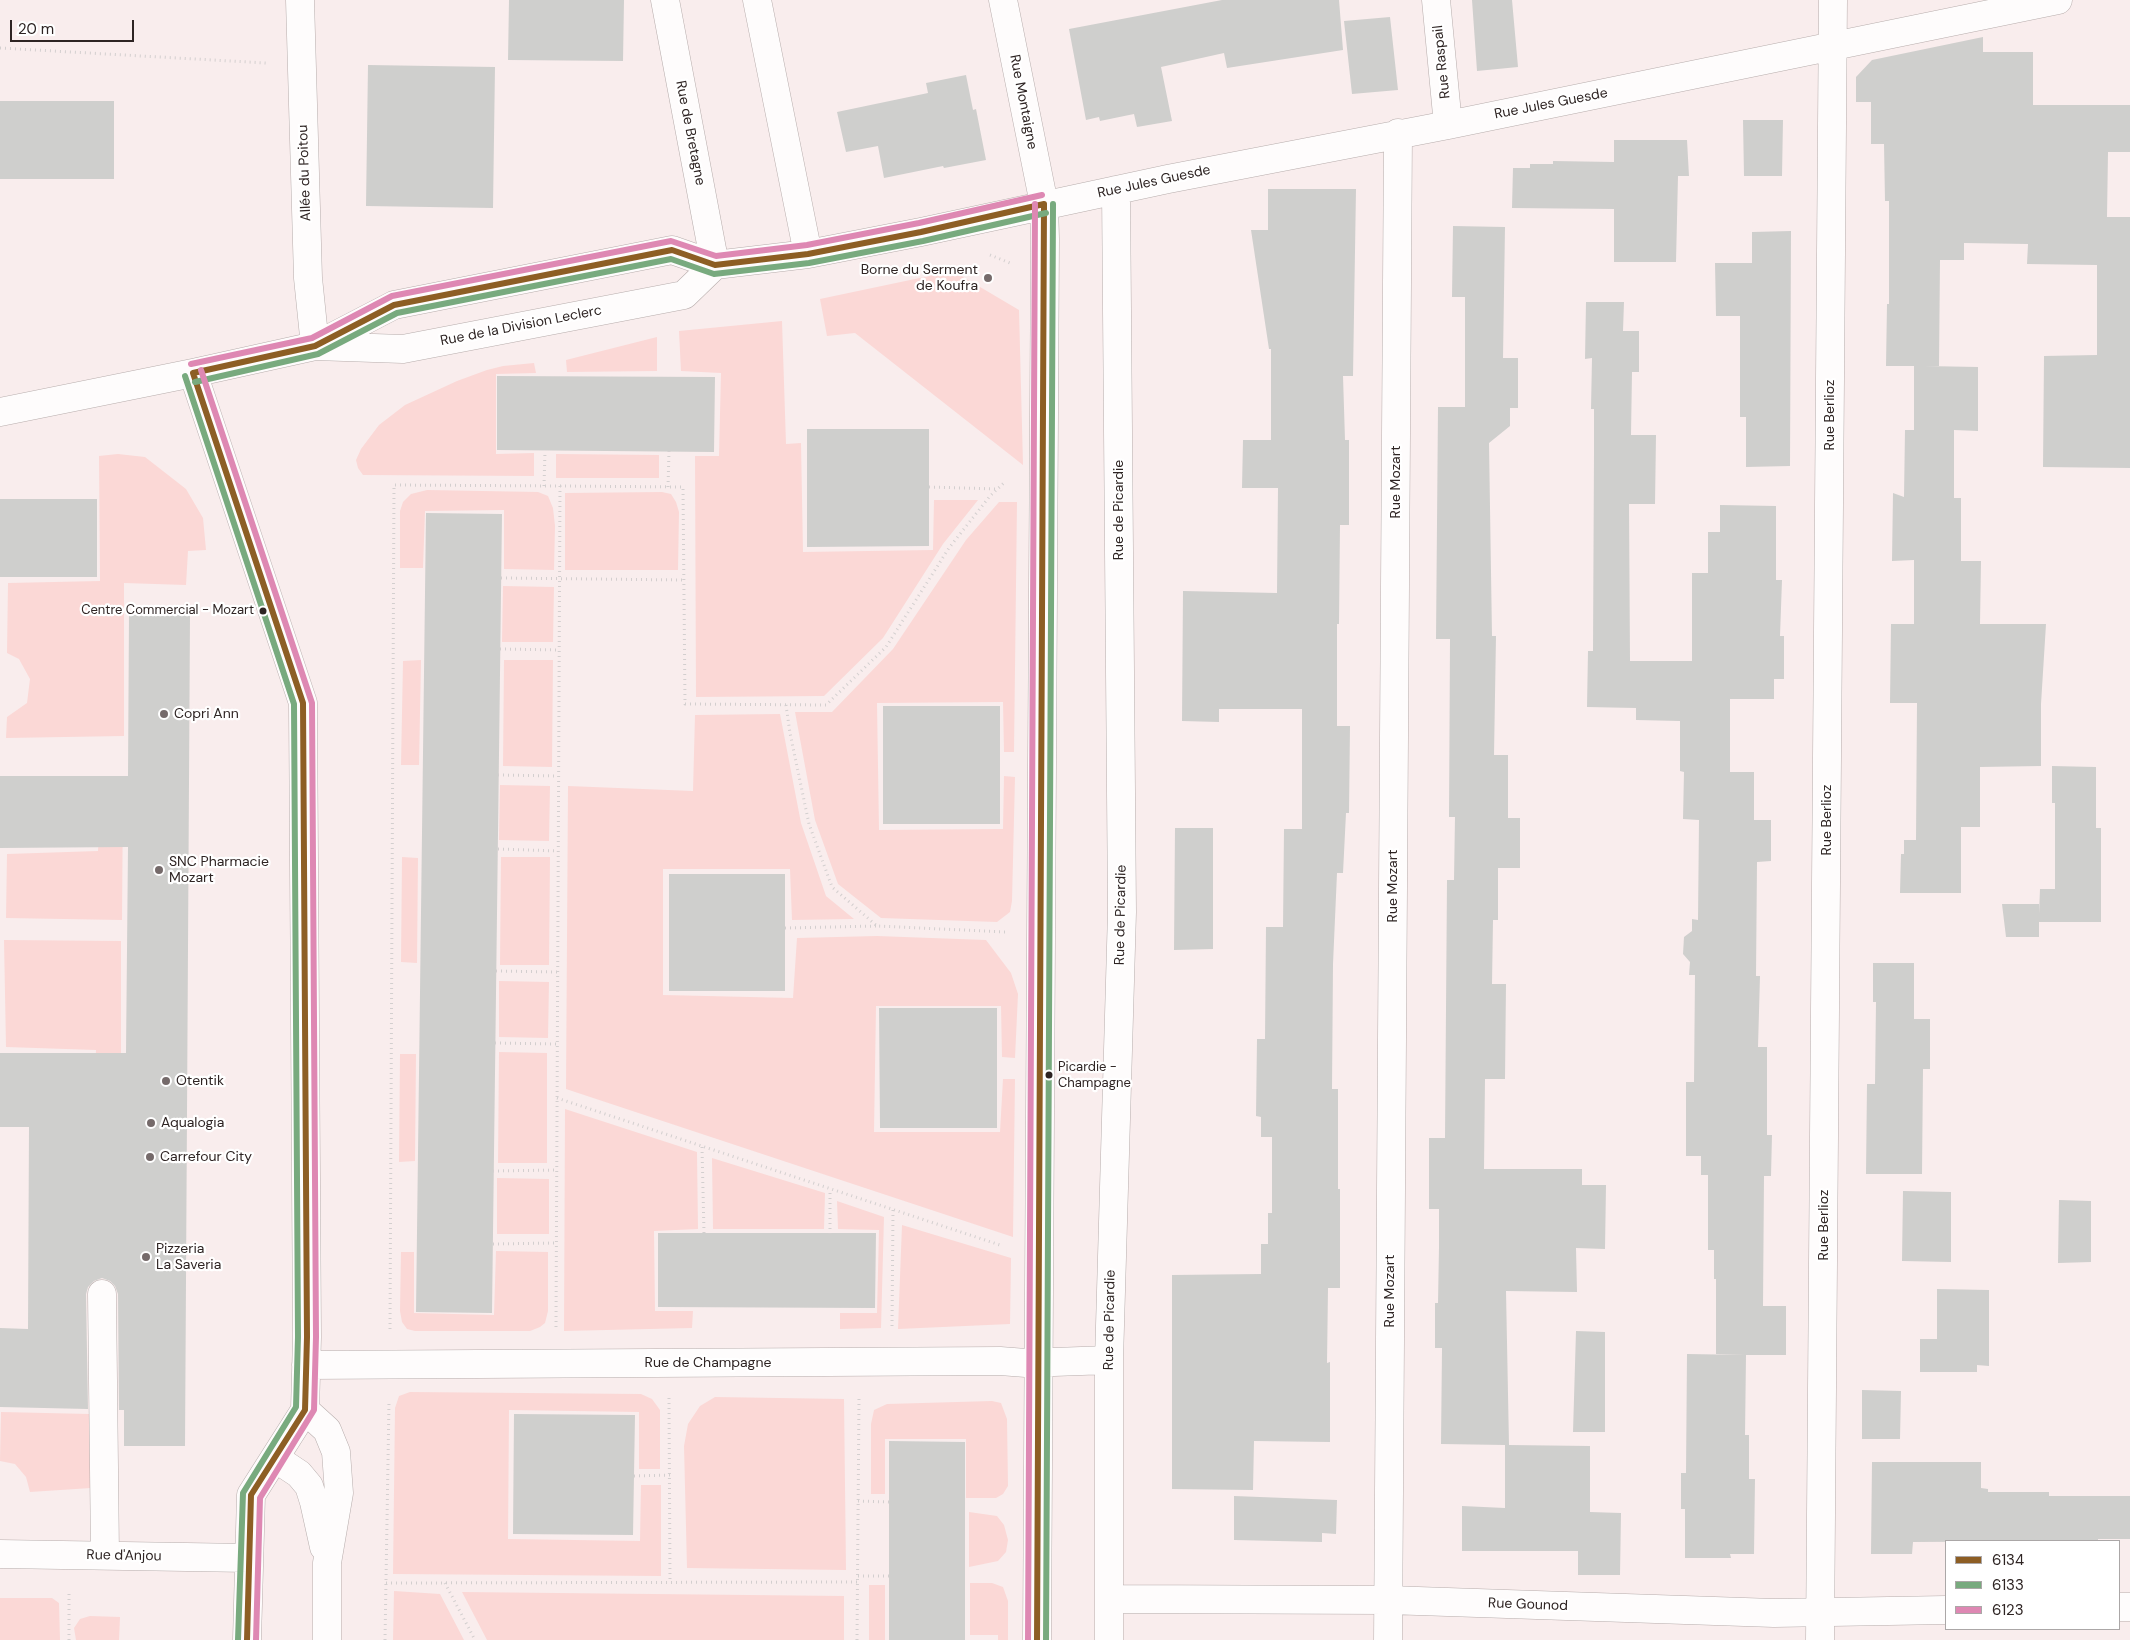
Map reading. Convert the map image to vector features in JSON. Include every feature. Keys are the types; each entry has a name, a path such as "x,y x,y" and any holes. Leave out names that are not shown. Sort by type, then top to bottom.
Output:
{"street":[{"name":"Allée du Poitou","path":"300,0 308,278 315,346"},
{"name":"Rue de Bretagne","path":"664,0 715,266"},
{"path":"757,0 808,254"},
{"name":"Rue Montaigne","path":"1003,0 1044,204 1042,932 1037,1640"},
{"name":"Rue Raspail","path":"1436,0 1448,125"},
{"name":"Rue Berlioz","path":"1820,1640 1833,0"},
{"name":"Rue Jules Guesde","path":"1044,204 1398,133 1448,125 2058,0"},
{"name":"Rue Mozart","path":"1388,1640 1398,133"},
{"name":"Rue de Picardie","path":"1109,1640 1109,1360 1122,912 1116,190"},
{"name":"Rue de la Division Leclerc","path":"0,412 192,374 315,346 394,305 672,250 715,266 808,254 921,232 1044,204"},
{"name":"Rue de la Division Leclerc","path":"315,346 403,349 684,295 715,266"},
{"path":"192,374 303,703 305,1410 251,1495 247,1640"},
{"path":"102,1294 105,1555"},
{"name":"Rue de Champagne","path":"306,1365 1026,1363 1039,1361 1109,1360"},
{"path":"305,1410 327,1430 336,1452 339,1493 327,1563 327,1640"},
{"path":"274,1458 299,1474 309,1486 327,1563"},
{"name":"Rue d'Anjou","path":"0,1554 248,1558"},
{"name":"Rue Gounod","path":"1109,1599 1388,1600 1820,1613 1945,1610"}],"path":[{"path":"0,48 302,65"},
{"path":"544,486 545,451"},
{"path":"668,486 669,451"},
{"path":"385,1640 390,1364 394,485 683,487 686,704 826,705 886,647 949,548 990,496 1013,474 1044,476"},
{"path":"556,1364 560,486"},
{"path":"929,487 998,489"},
{"path":"501,578 684,580"},
{"path":"500,649 559,650"},
{"path":"786,705 809,824 832,887 877,926"},
{"path":"498,775 558,776"},
{"path":"498,849 558,851"},
{"path":"785,928 877,926 1027,933 1042,932"},
{"path":"496,971 558,972"},
{"path":"495,1043 557,1044"},
{"path":"557,1098 1040,1258"},
{"path":"702,1147 704,1233"},
{"path":"493,1171 557,1170"},
{"path":"830,1189 830,1234"},
{"path":"891,1362 894,1210"},
{"path":"493,1244 556,1243"},
{"path":"858,1640 859,1362"},
{"path":"669,1363 670,1582"},
{"path":"634,1476 670,1475"},
{"path":"858,1501 889,1502"},
{"path":"68,1640 69,1555"},
{"path":"858,1576 889,1576"},
{"path":"386,1583 858,1582"},
{"path":"445,1583 475,1640"}],"shaded area":[{"path":"953,271 1019,310 1023,465 855,333 827,336 820,299"},
{"path":"782,321 786,444 801,443 803,552 933,550 934,500 978,500 943,544 883,638 824,696 696,697 695,456 719,456 721,373 681,371 679,331"},
{"path":"657,337 657,371 567,372 566,360"},
{"path":"534,363 536,373 496,374 496,454 534,453 534,476 363,475 358,468 356,460 361,449 379,425 405,405 457,381 487,370 503,366"},
{"path":"118,454 145,457 186,489 203,518 206,550 188,551 186,585 124,583 124,736 6,738 7,717 27,703 30,679 19,659 7,653 8,583 100,581 99,456"},
{"path":"556,454 659,455 659,478 556,478"},
{"path":"427,490 538,492 548,496 553,508 555,526 554,570 504,569 504,510 425,511 423,568 400,568 400,511 403,502 411,494"},
{"path":"662,492 671,494 679,512 678,570 565,570 565,493"},
{"path":"999,502 1017,502 1014,752 1004,752 1003,702 877,703 879,830 1003,829 1004,776 1015,777 1012,901 1010,912 997,922 881,918 838,884 815,820 795,712 832,712 893,649 966,540"},
{"path":"503,586 554,587 553,642 502,642"},
{"path":"421,660 419,765 401,765 403,661"},
{"path":"504,660 553,660 552,767 503,766"},
{"path":"780,714 801,823 826,896 854,919 792,920 790,869 663,869 663,995 793,998 797,938 877,936 986,940 1011,973 1018,994 1015,1058 1002,1057 1001,1006 876,1006 874,1132 1000,1132 1003,1079 1015,1079 1013,1237 566,1089 568,786 693,791 695,715"},
{"path":"500,785 550,786 549,841 499,840"},
{"path":"101,789 123,790 122,920 6,918 7,854 98,851"},
{"path":"402,857 418,858 417,963 401,962"},
{"path":"501,857 550,857 549,965 500,965"},
{"path":"4,940 121,941 121,1110 94,1109 96,1050 6,1047"},
{"path":"499,981 549,982 548,1038 499,1037"},
{"path":"499,1052 547,1053 547,1163 498,1163"},
{"path":"400,1054 416,1054 415,1161 399,1162"},
{"path":"565,1109 697,1152 698,1229 654,1231 655,1311 693,1311 692,1328 564,1331"},
{"path":"712,1158 825,1193 824,1229 713,1229"},
{"path":"497,1178 549,1179 549,1234 497,1234"},
{"path":"837,1201 884,1217 881,1328 840,1329 840,1313 877,1313 879,1230 838,1229"},
{"path":"902,1225 1011,1258 1010,1324 898,1329"},
{"path":"496,1251 548,1252 548,1311 545,1323 530,1331 415,1331 407,1329 402,1322 400,1311 401,1252 414,1252 414,1313 494,1315"},
{"path":"410,1392 641,1394 652,1399 660,1410 660,1469 639,1469 639,1412 509,1410 508,1539 640,1541 641,1485 661,1485 661,1576 393,1574 395,1408 399,1396"},
{"path":"715,1397 844,1399 846,1570 687,1568 684,1446 688,1424 700,1406"},
{"path":"992,1401 1001,1403 1007,1419 1008,1486 1003,1494 996,1498 966,1498 966,1439 885,1439 885,1494 871,1494 871,1424 874,1410 887,1404"},
{"path":"1,1412 90,1414 91,1488 30,1492 26,1477 15,1464 0,1461"},
{"path":"969,1512 997,1516 1004,1525 1008,1540 1006,1552 998,1561 969,1567"},
{"path":"970,1583 992,1583 1003,1587 1008,1601 1008,1640 998,1640 998,1635 970,1635"},
{"path":"869,1585 885,1585 885,1640 869,1640"},
{"path":"394,1591 440,1594 464,1640 393,1640"},
{"path":"462,1592 844,1596 844,1640 487,1640"},
{"path":"0,1598 52,1598 59,1603 60,1640 0,1640"},
{"path":"90,1616 120,1617 119,1640 76,1640 74,1628 80,1619"}],"building":[{"path":"509,0 624,0 623,61 508,60"},
{"path":"1222,0 1339,0 1343,50 1227,68 1224,53 1161,67 1172,121 1137,127 1134,114 1100,121 1099,117 1086,120 1069,29"},
{"path":"1472,0 1512,0 1518,67 1477,71"},
{"path":"1390,17 1398,90 1352,94 1344,21"},
{"path":"1983,37 1983,52 2033,52 2033,105 2130,105 2130,152 2108,152 2107,217 2130,217 2130,468 2043,467 2044,356 2097,355 2097,265 2027,264 2028,244 1964,243 1964,260 1940,260 1939,366 1925,366 1978,367 1978,431 1954,430 1954,498 1961,498 1961,561 1981,561 1980,624 2046,624 2041,704 2041,766 1980,767 1980,827 1961,827 1961,893 1900,893 1901,854 1904,854 1904,840 1916,840 1917,703 1890,703 1891,624 1914,624 1914,560 1892,561 1893,493 1904,497 1905,430 1914,430 1914,366 1886,366 1887,304 1889,304 1889,201 1885,201 1884,144 1871,144 1871,102 1856,102 1856,77 1872,60"},
{"path":"368,65 495,67 493,208 366,206"},
{"path":"966,75 973,110 976,109 986,160 944,168 943,166 884,178 878,146 846,152 837,112 928,93 926,83"},
{"path":"0,101 114,101 114,179 0,179"},
{"path":"1743,120 1783,120 1782,176 1744,176"},
{"path":"1614,140 1687,140 1689,176 1678,176 1676,262 1614,262 1614,209 1512,208 1513,168 1530,168 1530,164 1553,164 1553,161 1614,162"},
{"path":"1268,189 1356,189 1353,376 1343,376 1345,440 1349,440 1349,525 1340,525 1339,624 1337,624 1337,726 1350,726 1349,813 1346,813 1343,873 1337,873 1333,964 1332,1089 1338,1089 1340,1288 1328,1288 1327,1363 1330,1362 1330,1442 1254,1441 1253,1490 1172,1489 1172,1275 1261,1274 1261,1244 1268,1244 1268,1213 1272,1213 1272,1137 1261,1137 1261,1117 1256,1116 1257,1039 1265,1039 1266,927 1283,927 1284,829 1302,829 1302,709 1219,709 1219,722 1182,721 1183,591 1277,593 1278,488 1242,488 1243,440 1271,440 1271,349 1269,349 1251,230 1268,230"},
{"path":"1453,226 1505,227 1503,358 1518,358 1518,408 1510,408 1510,426 1489,443 1492,636 1496,636 1494,755 1508,755 1508,818 1520,818 1520,868 1498,868 1498,920 1493,920 1492,984 1506,984 1505,1079 1485,1079 1484,1169 1582,1169 1582,1185 1606,1185 1605,1249 1576,1248 1577,1292 1506,1291 1509,1445 1590,1446 1590,1512 1621,1513 1620,1575 1578,1575 1578,1551 1462,1551 1462,1506 1505,1508 1505,1445 1441,1444 1442,1348 1435,1348 1435,1303 1438,1303 1439,1209 1429,1209 1429,1138 1445,1138 1447,880 1454,880 1455,817 1449,817 1450,639 1436,639 1438,407 1465,407 1465,297 1452,297"},
{"path":"1791,231 1790,466 1746,467 1746,417 1740,417 1740,316 1716,316 1715,263 1752,263 1752,232"},
{"path":"1586,302 1624,302 1623,331 1639,331 1639,372 1632,372 1631,435 1656,435 1655,504 1629,504 1630,661 1692,661 1692,573 1708,573 1708,532 1720,532 1720,505 1776,506 1776,580 1782,580 1780,636 1784,636 1784,679 1774,679 1774,699 1730,699 1730,772 1754,772 1754,820 1771,820 1771,861 1757,862 1756,976 1760,976 1758,1047 1767,1047 1767,1135 1772,1135 1771,1176 1764,1176 1763,1306 1786,1306 1786,1355 1716,1355 1716,1279 1714,1279 1714,1250 1708,1250 1708,1175 1701,1175 1701,1156 1686,1156 1686,1082 1694,1082 1695,975 1689,975 1690,962 1683,954 1684,937 1692,931 1692,919 1698,920 1699,820 1683,819 1684,772 1680,771 1680,721 1636,720 1636,708 1587,707 1588,651 1593,651 1594,409 1591,409 1592,358 1585,359"},
{"path":"497,376 715,377 714,452 497,450"},
{"path":"807,429 929,429 929,546 807,547"},
{"path":"0,499 97,499 97,577 0,577"},
{"path":"426,513 502,514 492,1313 416,1312"},
{"path":"129,614 190,615 185,1446 124,1446 124,1410 119,1410 118,1294 115,1286 110,1281 102,1278 94,1281 88,1287 86,1294 88,1409 0,1407 0,1328 28,1329 29,1127 0,1127 0,1053 126,1053 128,847 0,848 0,776 128,776"},
{"path":"883,706 1000,706 1000,824 883,824"},
{"path":"2052,766 2096,767 2096,828 2101,828 2101,922 2039,922 2039,937 2006,937 2002,904 2039,904 2039,914 2040,889 2055,889 2055,803 2052,803"},
{"path":"1175,828 1213,828 1213,949 1174,950"},
{"path":"669,874 785,874 785,991 669,991"},
{"path":"1873,963 1914,963 1914,1019 1930,1019 1930,1069 1923,1069 1922,1174 1866,1174 1867,1084 1875,1084 1876,1002 1873,1002"},
{"path":"879,1008 997,1008 997,1128 880,1128"},
{"path":"1903,1191 1951,1192 1951,1262 1902,1261"},
{"path":"2059,1200 2091,1201 2091,1262 2058,1263"},
{"path":"658,1233 876,1233 875,1308 658,1307"},
{"path":"1937,1289 1989,1290 1989,1366 1977,1365 1977,1372 1920,1372 1920,1339 1937,1339"},
{"path":"1576,1331 1605,1332 1605,1432 1573,1432"},
{"path":"1687,1354 1746,1355 1745,1435 1749,1435 1749,1479 1755,1479 1754,1554 1730,1554 1731,1558 1685,1558 1685,1509 1681,1509 1681,1473 1686,1473"},
{"path":"1862,1390 1901,1391 1900,1439 1862,1439"},
{"path":"514,1414 635,1415 633,1535 513,1534"},
{"path":"889,1441 965,1442 965,1640 889,1640"},
{"path":"1872,1462 1981,1462 1981,1488 1988,1489 1988,1492 2049,1492 2049,1496 2130,1496 2130,1539 1945,1540 1945,1542 1913,1542 1912,1554 1871,1554"},
{"path":"1234,1496 1337,1500 1336,1534 1322,1533 1322,1542 1234,1540"}],"transit line":[{"name":"6123","path":"191,364 312,338 392,296 671,241 716,256 807,245 919,223 1042,195"},
{"name":"6123","path":"1028,1640 1035,204"},
{"name":"6134","path":"193,373 315,346 394,305 672,250 715,265 808,254 921,232 1044,204"},
{"name":"6134","path":"1037,1640 1044,204"},
{"name":"6133","path":"1046,1640 1053,204"},
{"name":"6133","path":"195,382 318,354 397,313 671,259 714,274 809,263 923,241 1046,213"},
{"name":"6123","path":"201,370 312,703 316,1337 314,1410 260,1498 256,1640"},
{"name":"6134","path":"193,373 303,703 307,1337 305,1410 251,1495 247,1640"},
{"name":"6133","path":"185,376 294,704 298,1337 296,1407 243,1493 238,1640"}],"place":[{"name":"Borne du Serment de Koufra","path":"988,278"},
{"name":"Centre Commercial - Mozart","path":"263,611"},
{"name":"Copri Ann","path":"164,714"},
{"name":"SNC Pharmacie Mozart","path":"159,870"},
{"name":"Picardie - Champagne","path":"1049,1075"},
{"name":"Otentik","path":"166,1081"},
{"name":"Aqualogia","path":"151,1123"},
{"name":"Carrefour City","path":"150,1157"},
{"name":"Pizzeria La Saveria","path":"146,1257"}]}
